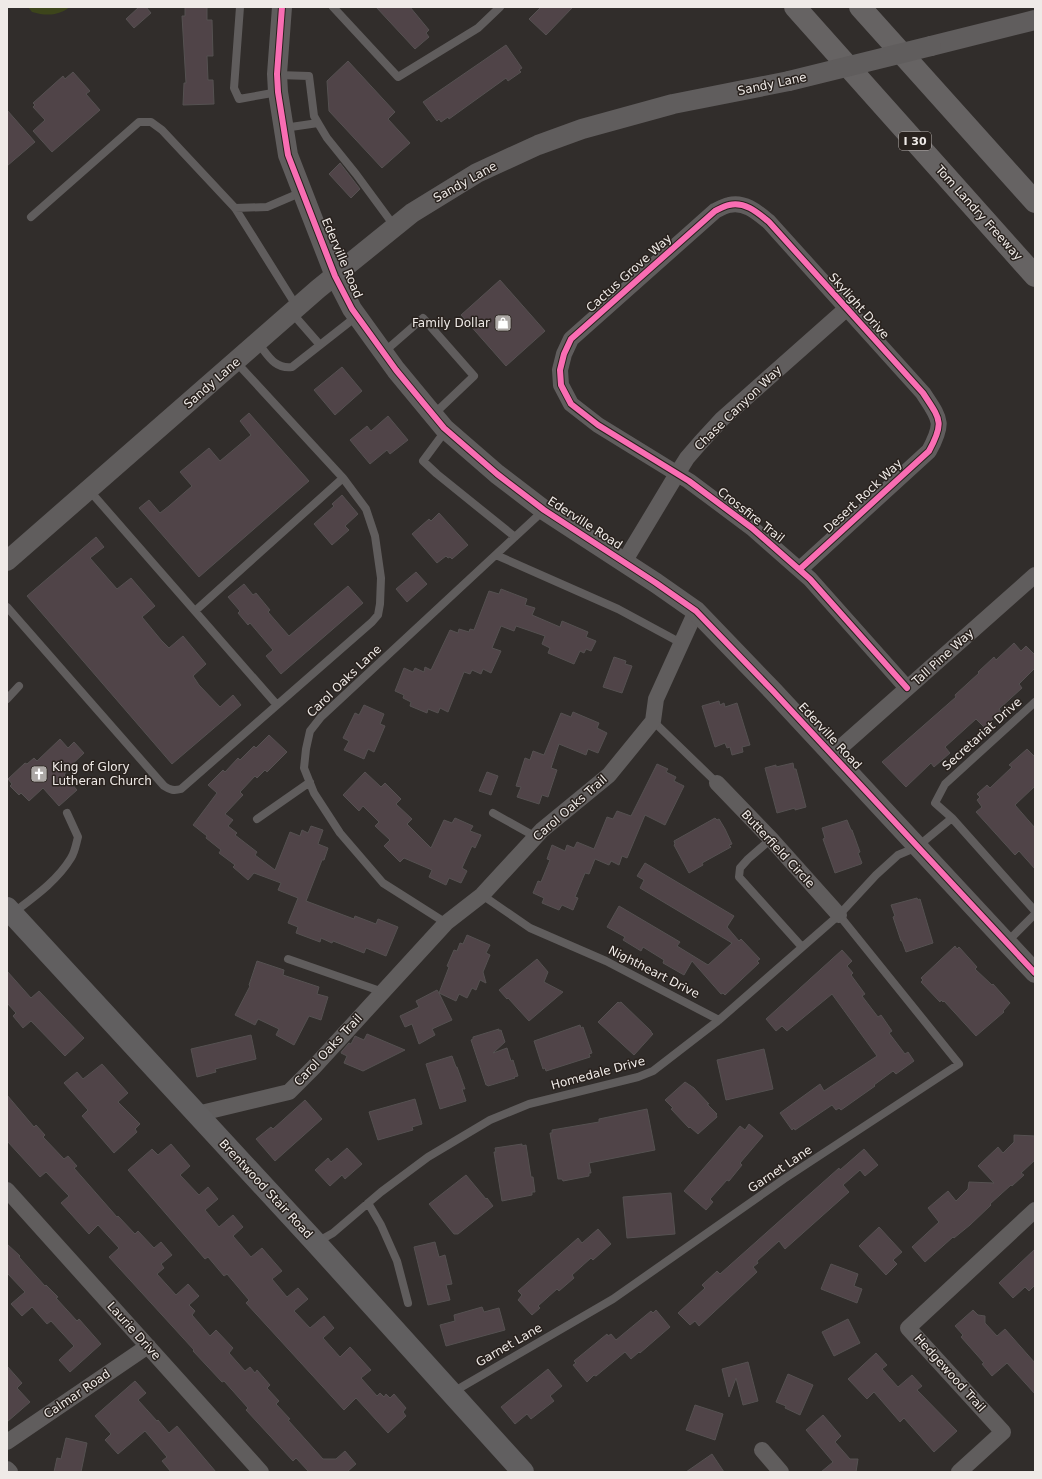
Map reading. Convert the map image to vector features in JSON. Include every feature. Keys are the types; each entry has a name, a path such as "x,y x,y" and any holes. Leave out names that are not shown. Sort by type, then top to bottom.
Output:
{"highway":[{"name":"Tom Landry Freeway","path":"795,7 1035,276"},
{"path":"860,7 1035,202"}],"main road":[{"name":"Brentwood Stair Road","path":"10,911 316,1243 523,1472"}],"street":[{"name":"Ederville Road","path":"282,7 277,83 288,155 335,276 352,309 396,370 446,430 497,474 544,510 696,611 1035,973"},
{"name":"Sandy Lane","path":"7,561 335,276 412,213 477,173 538,145 582,129 673,104 788,81 1035,20"},
{"name":"Cactus Grove Way","path":"561,385 560,370 564,354 571,339 715,211 730,205 743,205"},
{"name":"Skylight Drive","path":"743,205 757,212 769,222 923,393 937,414 939,427 938,435"},
{"name":"Chase Canyon Way","path":"624,562 687,458 722,419 846,308"},
{"name":"Crossfire Trail","path":"561,385 571,404 598,425 689,482 752,528 800,569 907,688"},
{"name":"Desert Rock Way","path":"800,569 929,451 938,435"},
{"name":"Tall Pine Way","path":"832,755 1035,575"},
{"path":"653,721 656,699 696,611"},
{"name":"Carol Oaks Trail","path":"197,1114 289,1092 314,1067 446,923 482,895 542,830 609,775 653,721"},
{"name":"Butterfield Circle","path":"717,783 771,839 839,915"},
{"name":"Laurie Drive","path":"7,1190 261,1472"},
{"name":"Hedgewood Trail","path":"959,1472 1003,1432 908,1328 1035,1210"},
{"name":"Calmar Road","path":"7,1442 148,1346"},
{"path":"762,1450 781,1472"},
{"path":"7,1469 10,1472"}],"lane":[{"path":"240,7 234,88 239,99 277,83 309,76 314,116 327,138 395,227"},
{"path":"333,7 398,77 478,28 500,7"},
{"path":"31,218 139,122 151,122 162,130 235,208 295,310 320,345"},
{"path":"284,128 318,123"},
{"path":"235,208 267,207 302,192"},
{"path":"258,343 276,364 284,368 292,367 357,316"},
{"path":"383,353 423,318 474,376 433,415"},
{"path":"7,607 164,786 175,791 181,789 372,622 378,615 381,578 375,536 366,508 343,478 236,362"},
{"path":"446,430 423,461 515,537"},
{"path":"194,611 343,478"},
{"path":"89,490 277,705"},
{"name":"Carol Oaks Lane","path":"446,923 382,883 340,833 314,793 304,768 310,730 321,717 544,510"},
{"path":"496,555 618,609 681,643"},
{"path":"7,698 19,686"},
{"name":"Secretariat Drive","path":"952,818 935,803 945,784 1035,702"},
{"path":"653,721 717,783"},
{"path":"257,819 310,782"},
{"path":"493,812 536,837"},
{"path":"10,911 39,893 61,872 72,856 78,837 67,813"},
{"path":"952,818 1035,913 1006,942"},
{"name":"Homedale Drive","path":"316,1243 333,1233 381,1192 428,1157 490,1120 529,1104 638,1077 653,1071 718,1020 839,915 876,875 898,856 917,847 952,818"},
{"path":"771,839 748,858 740,868 738,877 802,947"},
{"name":"Nightheart Drive","path":"482,895 530,928 606,961 718,1020"},
{"name":"Garnet Lane","path":"451,1393 614,1299 784,1180 959,1064 839,915"},
{"path":"288,959 382,992"},
{"path":"368,1203 381,1225 397,1261 408,1303"}],"green space":[{"path":"28,7 70,7 56,14 47,15 32,12"}],"building":[{"path":"139,7 146,7 151,13 134,28 126,19"},
{"path":"185,7 207,7 207,20 212,20 213,56 207,56 208,80 213,80 214,104 183,105 184,83 186,83 182,16 185,16"},
{"path":"376,7 410,7 429,30 426,33 429,37 415,49"},
{"path":"541,7 573,7 546,35 529,19"},
{"path":"506,45 522,68 519,70 521,72 508,81 506,78 449,119 448,117 441,122 439,119 437,121 423,102"},
{"path":"348,61 395,112 388,119 410,143 382,168 329,111 327,81"},
{"path":"73,72 90,91 86,94 100,110 52,152 33,131 45,120 33,107 35,105 33,103 63,76 65,79"},
{"path":"7,110 35,142 7,166"},
{"path":"340,163 360,189 351,198 329,174"},
{"name":"Family Dollar","path":"500,280 545,331 506,366 461,315"},
{"path":"342,367 362,391 335,415 314,390"},
{"path":"249,413 309,481 199,577 139,508 149,500 160,513 169,506 192,486 180,472 209,448 220,461 251,435 240,421"},
{"path":"388,416 408,440 390,454 387,450 370,464 350,440 367,426 371,431"},
{"path":"342,495 358,514 345,526 349,530 332,545 314,524 334,506 332,504"},
{"path":"439,513 468,545 452,559 446,556 437,563 412,534 429,519 431,521"},
{"path":"96,537 104,547 90,558 117,589 131,578 155,606 142,617 161,640 169,648 183,636 206,664 193,676 199,685 220,707 233,695 241,705 172,764 27,596"},
{"path":"416,572 427,584 407,602 396,589"},
{"path":"244,584 253,595 256,593 270,610 268,612 289,636 348,586 363,603 281,674 266,656 273,650 250,623 248,625 238,613 240,611 228,597"},
{"path":"501,589 527,599 525,605 535,608 532,615 560,627 562,621 588,632 586,637 596,641 591,651 586,649 584,653 580,651 574,664 548,653 550,648 542,644 545,636 516,626 514,631 501,626 492,648 501,651 491,673 483,669 481,674 472,670 470,674 464,672 448,712 440,708 438,713 428,709 427,713 410,706 411,702 403,698 404,695 395,691 404,668 413,672 415,668 424,672 425,667 431,670 450,630 458,633 459,629 469,632 470,629 474,630 489,591 499,594"},
{"path":"1014,643 1021,651 1026,646 1035,655 1035,668 1019,684 1022,688 999,709 1001,712 984,727 976,719 945,747 950,753 934,767 931,763 906,787 882,762 956,697 955,695 994,657 996,660"},
{"path":"614,657 626,661 625,664 632,666 622,693 603,687"},
{"path":"719,701 720,705 724,703 725,707 737,703 750,745 742,747 743,752 732,755 730,747 727,748 725,743 715,747 702,706"},
{"path":"364,705 384,714 380,724 385,726 374,752 368,749 364,759 344,750 349,741 343,738 355,713 359,715"},
{"path":"573,712 599,723 597,728 607,733 598,753 588,749 586,755 559,744 551,768 557,770 548,797 542,795 539,804 517,797 521,787 516,786 525,758 530,760 533,751 544,755 561,713 571,717"},
{"path":"269,735 287,752 267,772 265,770 257,778 255,776 240,792 243,795 225,814 233,820 228,826 237,833 235,835 257,852 255,855 275,870 290,832 300,836 302,830 308,833 311,826 323,830 318,844 328,848 306,901 354,919 355,916 376,924 378,919 398,927 386,956 366,948 364,953 333,941 332,943 321,938 320,942 296,933 298,927 288,923 298,898 278,890 281,883 254,873 248,880 233,867 235,865 219,853 221,850 206,838 207,836 193,825 217,793 208,785 223,770 225,772 238,758 240,760 254,746 256,748"},
{"name":"King of Glory Lutheran Church","path":"60,739 68,748 74,742 84,753 65,771 66,772 64,775 77,790 59,806 43,788 29,801 21,793 19,795 10,786 12,784 8,779 25,763 27,764 34,758 37,761"},
{"path":"1027,749 1035,757 1035,786 1015,805 1035,828 1035,869 1019,851 1015,855 976,812 982,807 977,800 980,797 977,794 987,785 990,788 1012,767 1009,765"},
{"path":"793,763 806,807 795,810 795,808 777,813 765,768"},
{"path":"657,764 668,769 666,772 676,777 674,781 684,786 665,825 645,815 627,858 622,856 619,865 611,861 609,865 595,859 589,874 585,873 575,897 578,898 573,910 562,905 559,910 542,903 544,898 533,893 538,881 541,882 550,860 547,859 552,845 565,851 567,845 574,848 577,842 594,849 607,817 613,819 617,811 631,816"},
{"path":"365,772 381,787 385,783 401,799 396,804 412,819 407,824 431,848 444,820 452,823 455,818 473,826 470,831 481,835 475,848 472,846 462,868 467,871 461,883 449,878 446,885 429,877 432,870 404,858 400,862 384,846 390,840 375,826 379,822 363,806 359,811 343,795"},
{"path":"487,772 498,776 491,795 479,791"},
{"path":"715,818 717,820 719,819 725,829 732,844 729,845 731,847 702,863 703,865 689,873 674,845 674,841"},
{"path":"847,820 860,852 858,853 862,863 835,873 823,839 825,838 822,828"},
{"path":"645,863 734,916 727,927 739,941 741,939 760,959 757,961 759,963 725,995 723,993 721,994 692,961 684,975 663,963 664,960 643,947 641,951 623,940 625,937 607,927 619,906 680,942 677,946 708,965 732,943 640,888 644,880 637,876"},
{"path":"917,898 918,900 920,899 933,943 906,952 893,917 895,916 891,905"},
{"path":"467,935 490,945 486,953 490,955 483,972 486,983 480,980 476,990 472,988 467,998 459,994 456,1001 439,993 449,967 447,966 454,950 457,951 460,943 463,944"},
{"path":"955,946 957,949 959,947 977,967 975,969 992,985 993,984 1010,1003 1003,1011 1004,1012 976,1036 944,1001 943,1002 941,1000 940,1002 921,982 923,980 921,978"},
{"path":"842,950 852,961 847,966 853,973 851,975 865,994 862,996 878,1017 881,1015 892,1031 889,1033 905,1054 908,1052 914,1061 896,1074 893,1071 874,1085 875,1086 841,1110 839,1108 836,1110 832,1105 795,1130 794,1128 792,1130 780,1113 820,1084 824,1091 877,1056 832,994 787,1031 782,1026 776,1031 766,1019"},
{"path":"537,959 548,972 544,982 563,992 529,1021 499,990"},
{"path":"257,961 284,970 283,975 319,987 317,994 328,997 321,1020 309,1016 294,1045 276,1035 279,1029 258,1019 255,1025 235,1015 250,986 249,985"},
{"path":"7,971 31,998 39,991 84,1038 65,1056 31,1021 23,1028 13,1016 16,1013 7,1003"},
{"path":"437,990 452,1020 432,1029 435,1035 419,1044 412,1024 405,1027 400,1016 419,1007 416,1001"},
{"path":"618,1002 621,1002 653,1034 634,1055 598,1022"},
{"path":"580,1025 581,1028 583,1027 592,1053 589,1054 590,1057 546,1071 545,1068 543,1069 534,1041"},
{"path":"499,1029 499,1031 501,1030 505,1042 493,1053 507,1048 518,1076 488,1086 486,1085 471,1040 473,1037"},
{"path":"367,1034 405,1050 363,1071 344,1063 347,1056 341,1053 342,1051 349,1043 351,1044 355,1036 364,1040"},
{"path":"251,1035 256,1059 215,1069 216,1072 197,1077 191,1049"},
{"path":"764,1049 773,1089 726,1100 717,1060"},
{"path":"452,1056 465,1089 462,1089 466,1101 440,1109 426,1064"},
{"path":"102,1064 128,1093 118,1102 140,1124 135,1129 137,1132 114,1153 82,1116 88,1110 64,1083 77,1072 83,1079"},
{"path":"685,1082 694,1088 717,1114 717,1117 698,1134 690,1127 689,1128 671,1109 673,1108 665,1100"},
{"path":"7,1095 34,1127 36,1125 45,1135 43,1137 64,1159 68,1156 77,1166 74,1168 117,1217 118,1216 135,1234 138,1231 154,1248 161,1242 172,1255 161,1264 164,1268 157,1274 176,1295 188,1284 199,1296 189,1305 195,1311 192,1315 210,1336 216,1330 233,1348 229,1353 245,1371 250,1367 255,1373 257,1370 270,1385 267,1388 279,1401 276,1404 290,1419 288,1420 323,1459 336,1459 345,1451 356,1464 347,1472 309,1472 296,1458 293,1461 246,1410 248,1408 224,1381 222,1382 193,1351 194,1350 109,1257 119,1248 98,1225 89,1234 61,1203 69,1196 46,1172 40,1177 7,1141"},
{"path":"415,1099 422,1124 412,1127 413,1130 378,1140 369,1112"},
{"path":"305,1100 322,1119 275,1161 256,1139 271,1127 273,1129"},
{"path":"647,1109 655,1150 589,1163 591,1173 589,1173 589,1176 563,1181 562,1179 558,1179 550,1133 552,1133 552,1130 599,1122 599,1119"},
{"path":"749,1124 763,1136 740,1163 742,1165 729,1181 727,1180 710,1199 713,1202 706,1210 684,1191 740,1126 745,1130"},
{"path":"1014,1135 1035,1136 1035,1160 1021,1173 1024,1175 990,1204 991,1205 970,1225 954,1238 953,1237 925,1262 912,1247 939,1222 928,1208 948,1191 956,1201 968,1189 969,1182 994,1183 978,1166 998,1147 1003,1153 1014,1142"},
{"path":"171,1144 190,1166 180,1175 199,1195 208,1187 218,1199 205,1210 219,1227 233,1215 243,1227 233,1236 251,1257 262,1248 282,1271 272,1279 287,1297 298,1288 308,1299 294,1311 310,1328 324,1316 334,1328 323,1338 340,1357 350,1347 371,1370 361,1378 377,1396 380,1393 384,1397 386,1394 390,1398 394,1394 406,1408 403,1412 406,1416 388,1433 356,1398 344,1410 246,1303 249,1300 227,1274 224,1276 208,1257 205,1259 128,1170 152,1149 158,1155"},
{"path":"522,1144 522,1146 526,1145 535,1192 532,1192 532,1195 502,1201 494,1152 496,1152 495,1148"},
{"path":"347,1148 362,1164 345,1179 342,1175 330,1186 315,1170 328,1158 331,1162"},
{"path":"864,1149 878,1165 865,1176 860,1170 843,1185 849,1192 785,1249 779,1241 757,1261 758,1263 753,1267 757,1272 699,1326 695,1321 690,1325 678,1313 705,1288 702,1285 717,1271 720,1274 839,1168 840,1170"},
{"path":"466,1175 493,1206 458,1234 454,1234 429,1204"},
{"path":"671,1193 675,1234 627,1238 623,1197"},
{"path":"879,1227 902,1252 893,1260 897,1264 886,1275 859,1246"},
{"path":"598,1229 611,1244 593,1260 591,1258 572,1275 574,1278 559,1291 557,1289 538,1306 540,1308 532,1315 518,1300 522,1295 518,1291 578,1238 582,1243"},
{"path":"435,1242 439,1257 445,1255 452,1284 446,1285 450,1300 428,1305 414,1247"},
{"path":"7,1244 20,1256 19,1257 45,1286 46,1285 58,1297 56,1298 77,1321 79,1319 101,1344 70,1372 59,1360 74,1346 51,1321 47,1324 32,1307 22,1316 11,1304 25,1292 7,1273"},
{"path":"1035,1249 1035,1285 1029,1291 1025,1287 1013,1298 999,1283"},
{"path":"831,1264 858,1274 854,1286 862,1289 857,1303 821,1289"},
{"path":"482,1307 484,1312 499,1308 505,1330 446,1346 440,1325 455,1321 454,1315"},
{"path":"656,1310 670,1327 631,1359 625,1352 587,1382 573,1365 576,1363 574,1361 607,1334 608,1336 611,1334 616,1340 651,1311 653,1313"},
{"path":"973,1310 978,1315 985,1316 985,1323 997,1336 1005,1329 1035,1363 1035,1394 1007,1363 992,1376 982,1364 984,1363 961,1337 963,1335 955,1326"},
{"path":"848,1319 860,1343 834,1356 822,1332"},
{"path":"876,1353 887,1365 882,1369 898,1387 912,1375 922,1386 917,1390 957,1431 934,1452 904,1418 900,1422 874,1392 867,1399 848,1379"},
{"path":"748,1362 758,1401 743,1405 736,1378 729,1397 722,1369"},
{"path":"7,1366 22,1383 17,1388 30,1402 7,1422"},
{"path":"548,1369 562,1386 550,1396 554,1401 531,1419 527,1414 515,1424 501,1407"},
{"path":"788,1374 813,1385 800,1415 785,1408 786,1406 776,1402"},
{"path":"135,1381 146,1393 138,1400 169,1433 177,1426 216,1472 171,1472 162,1461 167,1457 145,1431 118,1454 105,1440 111,1434 95,1416"},
{"path":"695,1405 723,1414 715,1440 686,1430"},
{"path":"823,1415 841,1436 835,1442 850,1459 858,1459 856,1472 821,1472 833,1462 806,1430"},
{"path":"66,1438 87,1443 81,1472 54,1472 57,1458 61,1459"},
{"path":"712,1454 724,1472 686,1472"}],"cycle path":[{"path":"282,7 277,74 278,92 288,155 335,276 352,309 396,370 444,428 497,474 544,510 696,611 773,691 1035,973"},
{"path":"800,569 929,451 939,427 937,415 923,393 769,222 746,206 735,204 729,205 715,211 571,339 564,354 560,370 561,385 571,404 598,425 689,481 752,528 810,579 907,688"}],"place":[{"name":"Family Dollar","path":"503,323"},
{"name":"King of Glory Lutheran Church","path":"39,774"}]}
